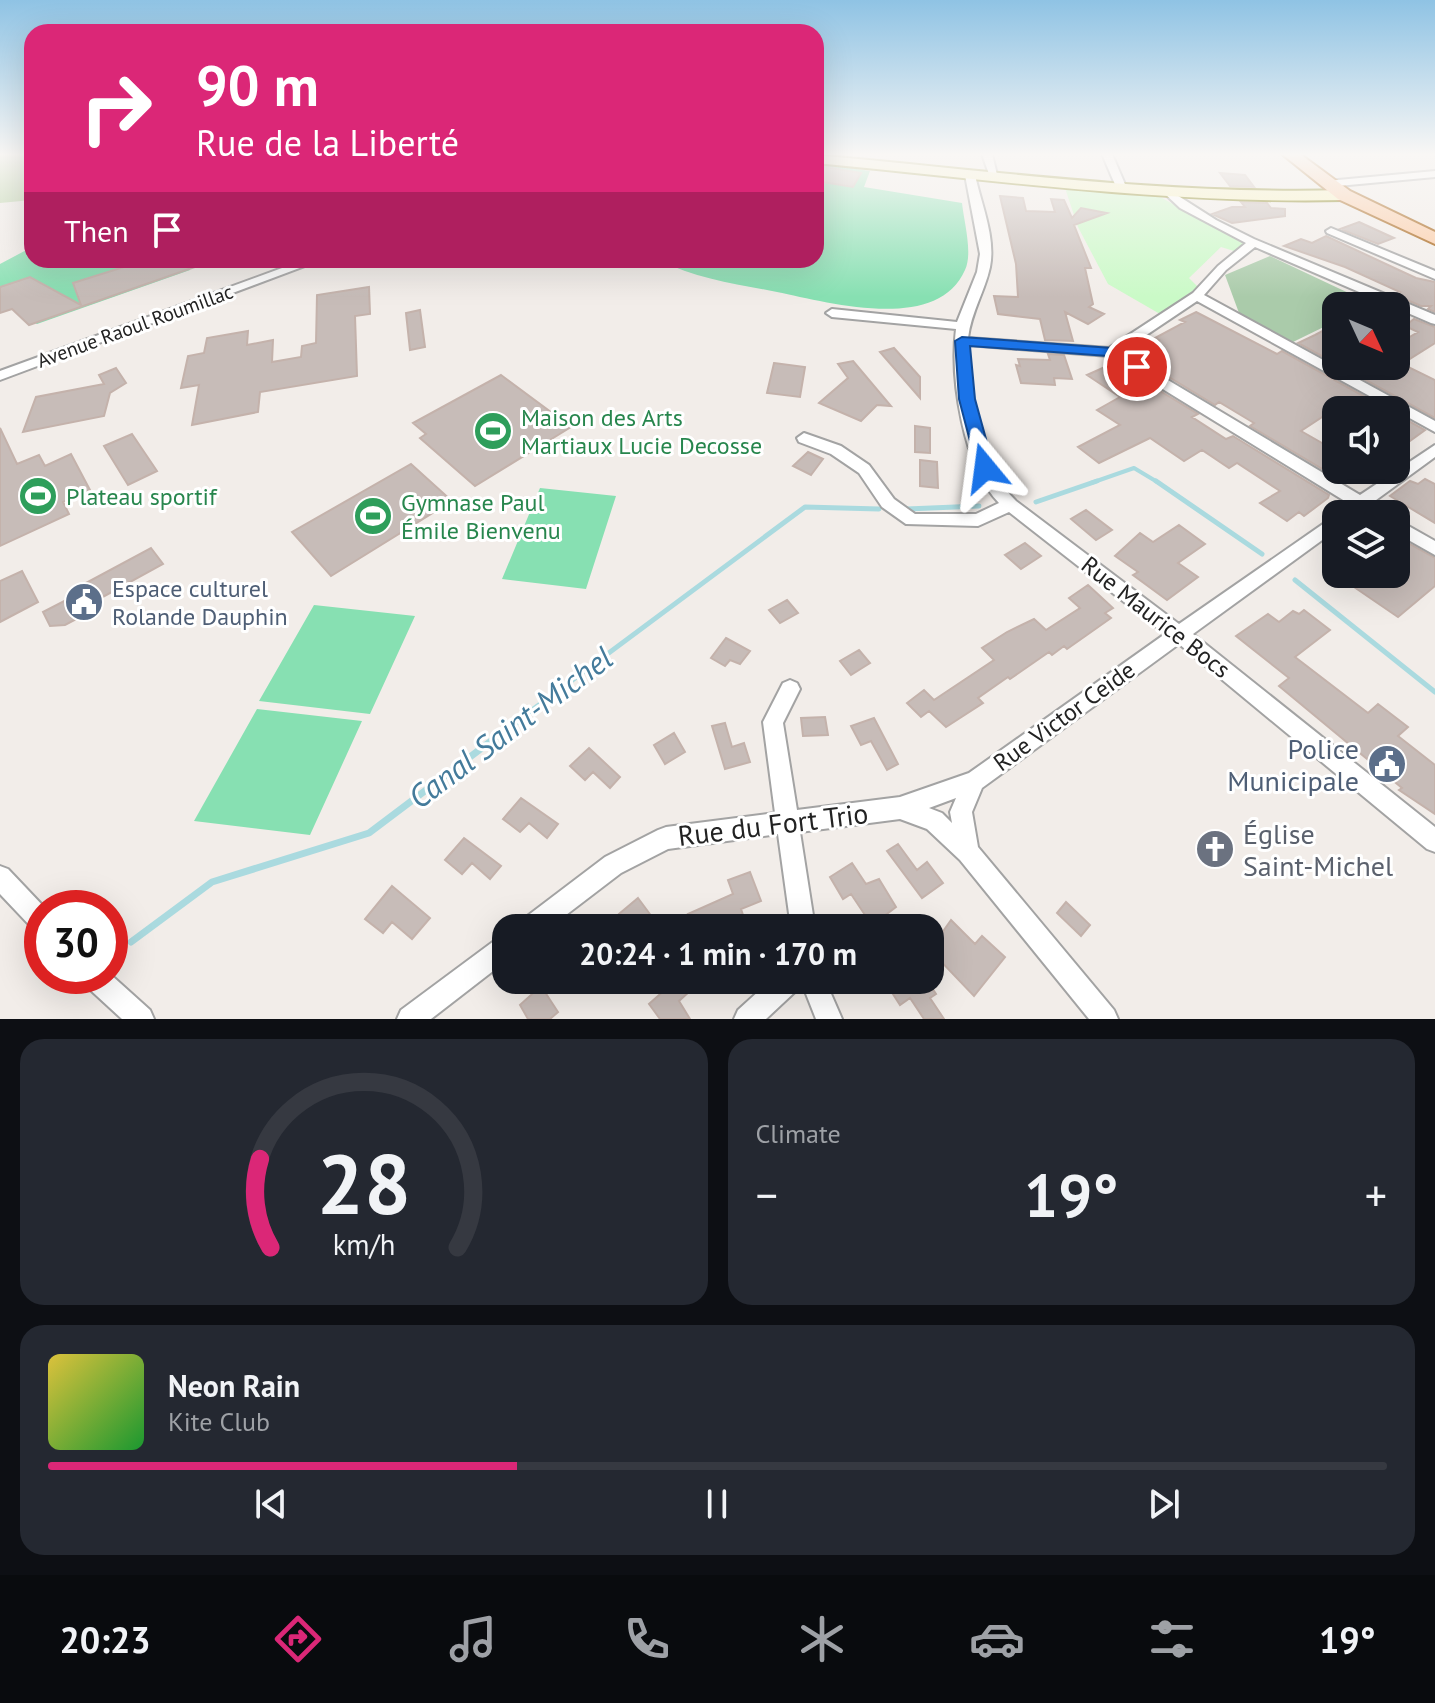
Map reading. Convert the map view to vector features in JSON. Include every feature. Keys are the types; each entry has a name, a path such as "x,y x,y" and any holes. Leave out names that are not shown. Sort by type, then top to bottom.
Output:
{"main road":[{"path":"1358,202 1435,239"}],"street":[{"path":"962,334 970,300 984,272 986,252 976,202"},
{"path":"1182,202 1206,218 1255,242 1435,320"},
{"path":"1331,231 1435,275"},
{"path":"1112,352 1197,296 1222,268 1255,242"},
{"name":"Avenue Raoul Roumillac","path":"0,376 293,268"},
{"path":"1197,296 1435,427"},
{"path":"832,313 962,334 1112,352 1356,500"},
{"name":"Rue Maurice Bocs","path":"962,334 967,399 980,453 991,484 1010,505 1179,632 1435,841"},
{"path":"804,438 836,450 864,469 888,503 912,520 978,520 1010,505"},
{"path":"1365,500 1435,450"},
{"name":"Rue Victor Ceide","path":"900,808 975,781 1322,531"},
{"path":"1410,534 1435,549"},
{"path":"790,689 773,722 801,914"},
{"path":"968,852 961,812 975,781"},
{"path":"900,808 934,821 968,852 1105,1019"},
{"name":"Rue du Fort Trio","path":"548,914 613,865 666,838 900,808"},
{"path":"0,877 24,903"},
{"path":"410,1019 492,957"},
{"path":"114,994 141,1019"},
{"path":"747,1019 774,994"},
{"path":"819,994 829,1019"}],"green space":[{"path":"824,202 962,203 968,246 965,270 951,290 931,302 906,308 851,306 678,268 824,268"},
{"path":"1070,202 1168,202 1244,244 1234,251 1221,247 1189,278 1198,287 1160,314 1108,284 1078,227"},
{"path":"24,251 24,268 190,270 37,324 16,312 0,297 0,264"},
{"path":"1270,256 1346,292 1322,292 1322,328 1293,342 1239,313 1225,275"},
{"path":"540,488 616,496 586,589 502,579"},
{"path":"314,605 415,616 370,714 259,701"},
{"path":"257,709 362,721 310,835 194,821"}],"building":[{"path":"1001,202 1024,202 1026,211 1055,212 1052,202 1065,202 1072,218 1081,208 1107,213 1074,225 1091,268 1085,268 1093,304 1089,307 1104,314 1088,324 1065,312 1073,341 1045,340 1040,319 998,314 994,296 1018,297 1016,264"},
{"path":"1241,202 1267,203 1271,208 1285,209 1285,216 1232,223 1212,214 1232,207 1245,207"},
{"path":"1359,222 1394,238 1378,244 1340,229"},
{"path":"1326,236 1416,278 1435,282 1435,312 1428,309 1431,306 1410,301 1410,292 1400,292 1345,267 1284,246 1301,239 1312,243"},
{"path":"121,268 192,268 29,325 12,309 0,313 0,287 30,277 81,305 73,283"},
{"path":"369,287 370,314 355,316 357,376 260,392 258,412 192,425 199,385 181,388 188,356 204,353 207,338 248,331 247,345 273,340 272,362 301,357 302,346 316,343 317,295"},
{"path":"420,310 425,347 410,350 406,313"},
{"path":"1196,312 1277,354 1282,351 1322,373 1322,380 1335,380 1364,396 1322,396 1322,417 1301,431 1322,443 1322,469 1250,426 1254,423 1219,402 1215,405 1131,354 1185,322 1180,320"},
{"path":"1414,319 1435,327 1435,343 1410,359 1410,337 1418,332 1410,328 1410,322"},
{"path":"1322,331 1322,356 1298,343"},
{"path":"894,348 920,377 920,398 880,352"},
{"path":"1048,354 1064,355 1072,379 1054,378 1055,385 1021,383 1016,365 1020,366 1018,359 1050,360"},
{"path":"853,361 891,406 877,405 861,421 819,403 848,378 838,364"},
{"path":"774,363 805,367 800,397 767,393"},
{"path":"1114,363 1198,414 1192,417 1226,439 1233,436 1329,495 1328,498 1304,516 1299,512 1287,521 1260,503 1280,491 1237,463 1229,468 1202,450 1184,461 1150,438 1099,463 1078,447 1120,425 1097,410 1120,397 1087,375"},
{"path":"116,368 126,383 110,393 104,416 23,432 36,397 104,384 99,375"},
{"path":"1410,368 1435,380 1435,418 1410,404 1410,396 1395,396 1366,380 1410,380"},
{"name":"Maison des Arts Martiaux Lucie Decosse","path":"501,375 571,427 475,486 420,438 426,434 413,423"},
{"path":"1410,422 1425,430 1410,441"},
{"path":"915,426 930,428 930,453 915,452"},
{"name":"Plateau sportif","path":"0,428 17,464 39,455 45,466 71,454 90,490 63,502 69,514 0,546"},
{"path":"132,434 157,471 128,485 104,446"},
{"path":"808,452 823,459 811,475 793,466"},
{"path":"920,460 937,462 938,488 920,486"},
{"name":"Gymnase Paul Émile Bienvenu","path":"411,464 452,501 331,576 292,532"},
{"path":"1425,479 1435,484 1435,523 1410,508 1410,500 1397,500 1390,496 1410,481 1418,484"},
{"path":"1086,510 1112,530 1096,540 1071,519"},
{"path":"1179,525 1205,544 1178,563 1198,577 1167,600 1133,575 1138,572 1115,556 1140,533 1153,542"},
{"path":"1025,543 1041,556 1021,569 1005,555"},
{"path":"1410,544 1435,558 1435,586 1398,617 1355,588 1410,588"},
{"path":"151,548 163,564 79,610 82,616 65,625 50,626 43,612 76,595 73,590"},
{"path":"22,571 38,602 0,622 0,581"},
{"path":"1088,585 1113,608 1105,613 1111,618 1067,649 1064,646 1052,655 1049,652 1010,679 1008,677 978,698 983,703 946,727 929,711 921,717 907,703 924,690 934,700 994,660 982,648 1007,632 1034,619 1046,630 1080,608 1069,598"},
{"path":"787,600 798,613 780,623 769,610"},
{"path":"1304,610 1330,630 1295,657 1368,713 1378,704 1408,727 1398,736 1435,765 1435,814 1399,790 1402,788 1279,686 1289,678 1236,636 1268,614 1279,622 1293,611 1299,614"},
{"path":"726,638 750,651 740,664 730,660 725,666 711,658"},
{"path":"859,650 870,663 851,675 840,661"},
{"path":"825,717 828,735 803,736 801,718"},
{"path":"874,718 898,764 887,770 871,741 861,745 851,726"},
{"path":"725,723 732,747 744,743 750,762 725,769 712,726"},
{"path":"674,733 685,752 665,764 654,745"},
{"path":"589,748 620,777 610,788 593,772 585,780 570,766"},
{"path":"521,798 558,824 547,838 529,823 520,832 503,819"},
{"path":"464,838 501,866 490,879 472,863 462,874 445,860"},
{"path":"898,844 917,870 927,862 943,883 922,898 887,851"},
{"path":"852,863 866,884 879,879 896,907 887,914 864,914 851,894 843,899 830,877"},
{"path":"750,872 761,901 741,909 743,914 688,914 733,894 728,880"},
{"path":"392,886 430,918 412,939 392,922 383,933 365,919"},
{"path":"638,898 650,914 619,914"},
{"path":"1066,902 1090,925 1081,936 1057,913"},
{"path":"951,920 975,944 982,936 1005,957 974,996 944,965 944,930"},
{"path":"532,994 546,994 558,1012 550,1019 528,1019 520,1005"},
{"path":"660,994 687,994 679,1001 690,1019 660,1019 649,1004"},
{"path":"893,994 936,994 930,998 944,1019 924,1019 910,998 900,1005"}],"waterway":[{"name":"Canal Saint-Michel","path":"1091,483 1134,468 1158,483"},
{"name":"Canal Saint-Michel","path":"1036,502 1097,481"},
{"name":"Canal Saint-Michel","path":"1158,483 1262,554"},
{"name":"Canal Saint-Michel","path":"907,509 979,506"},
{"name":"Canal Saint-Michel","path":"520,719 805,507 879,509"},
{"name":"Canal Saint-Michel","path":"1295,580 1435,692"},
{"name":"Canal Saint-Michel","path":"131,942 212,882 369,833 523,717"}],"place":[{"name":"Maison des Arts Martiaux Lucie Decosse","path":"493,431"},
{"name":"Plateau sportif","path":"38,496"},
{"name":"Gymnase Paul Émile Bienvenu","path":"373,516"},
{"name":"Espace culturel Rolande Dauphin","path":"84,602"},
{"name":"Police Municipale","path":"1387,764"},
{"name":"Église Saint-Michel","path":"1215,849"}],"route":[{"path":"985,468 967,399 962,341 1112,352 1137,367"}]}
